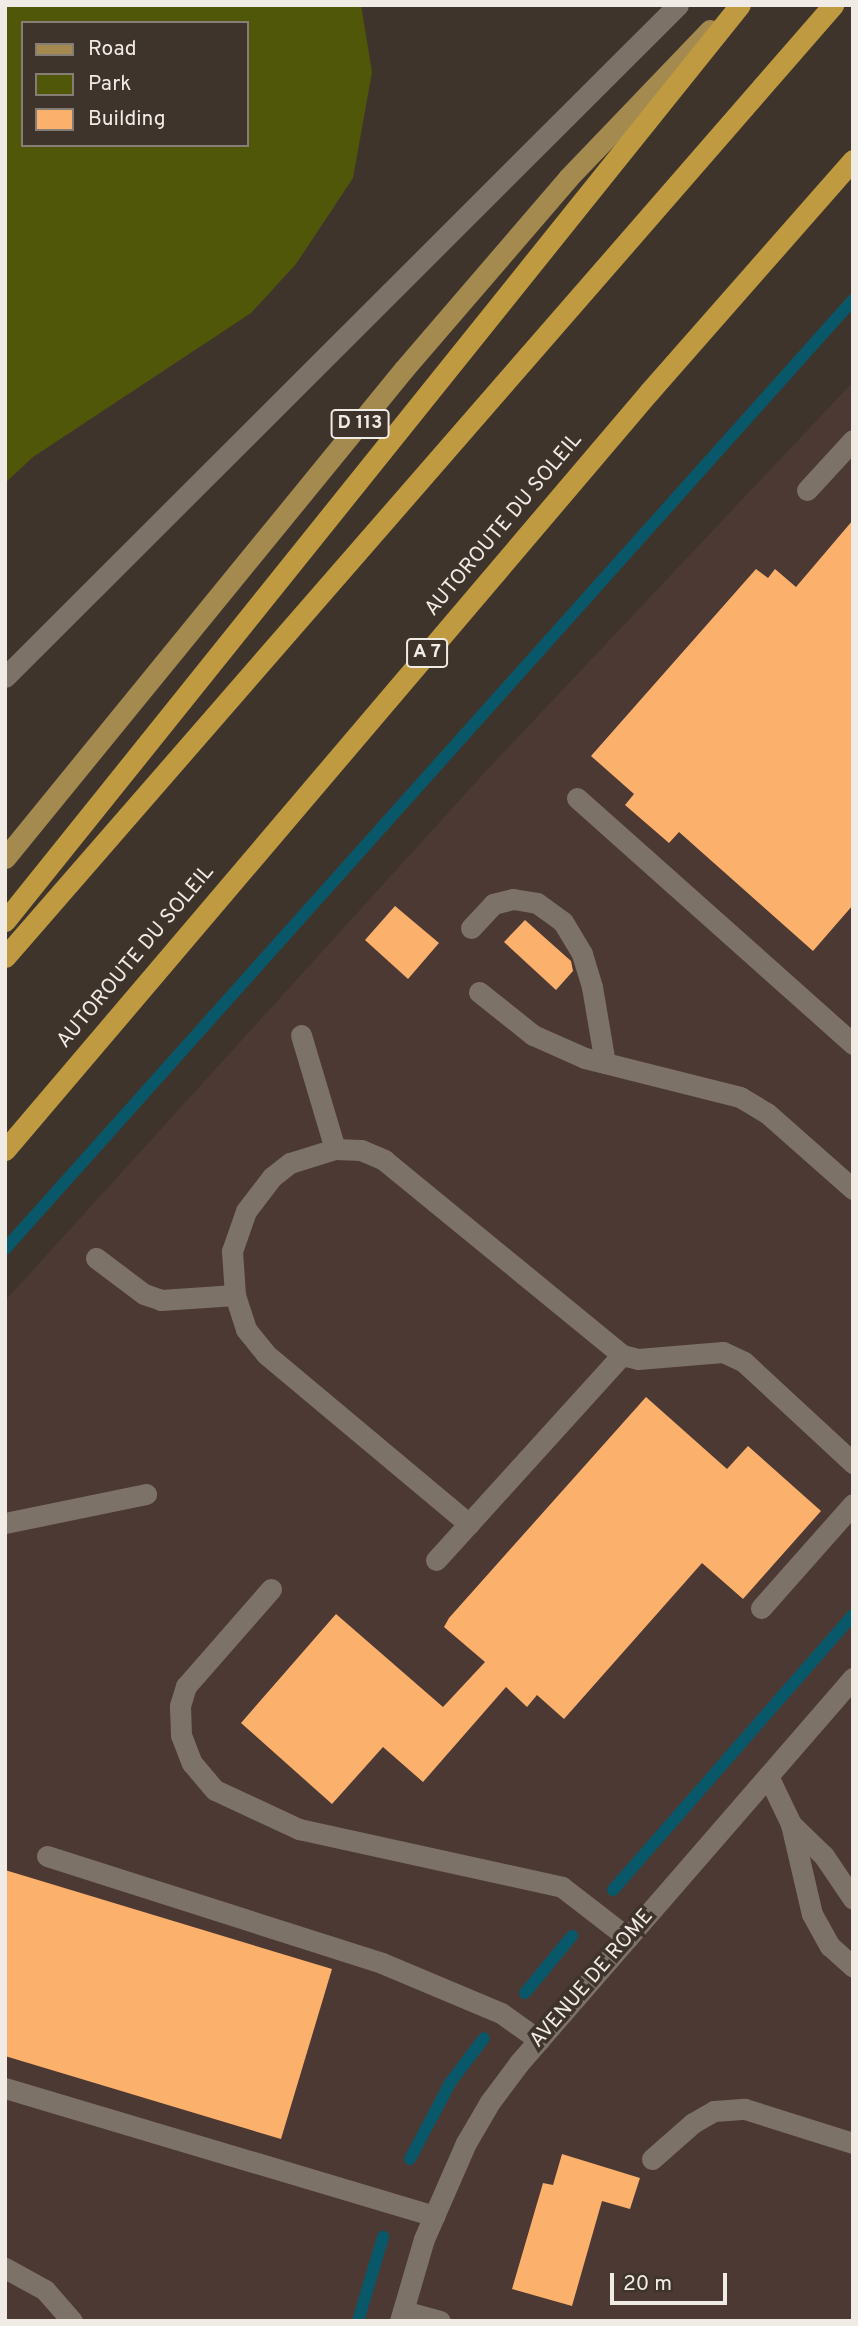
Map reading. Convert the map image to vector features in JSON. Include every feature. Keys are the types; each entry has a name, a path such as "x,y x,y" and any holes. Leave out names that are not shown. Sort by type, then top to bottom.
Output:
{"highway":[{"path":"5,921 740,5"},
{"path":"5,957 833,5"},
{"name":"AUTOROUTE DU SOLEIL","path":"5,1150 649,392 853,160"}],"main road":[{"name":"D 113","path":"5,858 404,369 568,178 733,5"}],"street":[{"path":"5,677 678,5"},
{"path":"807,490 853,440"},
{"path":"577,798 853,1044"},
{"path":"471,928 493,904 513,899 537,903 562,922 582,954 592,987 605,1063"},
{"path":"479,992 533,1035 605,1063 740,1097 767,1113 853,1189"},
{"path":"301,1035 335,1149"},
{"path":"469,1524 267,1354 246,1329 235,1295 232,1251 246,1211 272,1177 290,1163 335,1149 361,1150 384,1160 622,1355 638,1359 705,1350 723,1352 744,1362 853,1463"},
{"path":"96,1258 144,1294 161,1300 235,1295"},
{"path":"436,1560 622,1355"},
{"path":"5,1523 146,1494"},
{"path":"761,1608 853,1504"},
{"path":"271,1589 186,1686 180,1706 181,1734 192,1763 215,1790 299,1829 562,1886 628,1938"},
{"name":"AVENUE DE ROME","path":"401,2316 434,2216 490,2102 539,2040 853,1678"},
{"path":"768,1776 791,1824 812,1914 830,1946 853,1967"},
{"path":"791,1824 824,1856 853,1899"},
{"path":"47,1856 383,1964 501,2013 539,2040"},
{"path":"5,2088 434,2216"},
{"path":"652,2159 693,2123 714,2111 745,2109 853,2143"},
{"path":"5,2268 45,2290 72,2321"},
{"path":"401,2316 440,2321"}],"shaded area":[{"path":"853,382 853,2321 5,2321 5,1301 487,770"}],"green space":[{"path":"5,5 361,5 372,72 353,178 296,264 251,313 33,457 5,483"}],"building":[{"path":"853,520 853,905 813,951 679,832 669,843 625,805 634,794 591,756 756,569 768,578 775,569 796,587"},
{"path":"395,906 439,943 408,979 365,940"},
{"path":"525,920 571,961 573,971 556,990 504,942"},
{"path":"646,1397 727,1469 748,1446 821,1511 743,1599 702,1563 564,1719 537,1695 527,1707 506,1687 423,1782 383,1747 332,1804 241,1723 336,1614 443,1707 485,1662 444,1627 449,1618"},
{"path":"5,1870 332,1969 281,2139 5,2056"},
{"path":"562,2154 640,2178 630,2209 602,2201 572,2306 512,2289 543,2183 553,2185"}],"waterway":[{"path":"5,1249 853,300"},
{"path":"613,1890 853,1615"},
{"path":"525,1993 572,1936"},
{"path":"410,2159 450,2083 484,2038"},
{"path":"358,2321 383,2237"}]}
